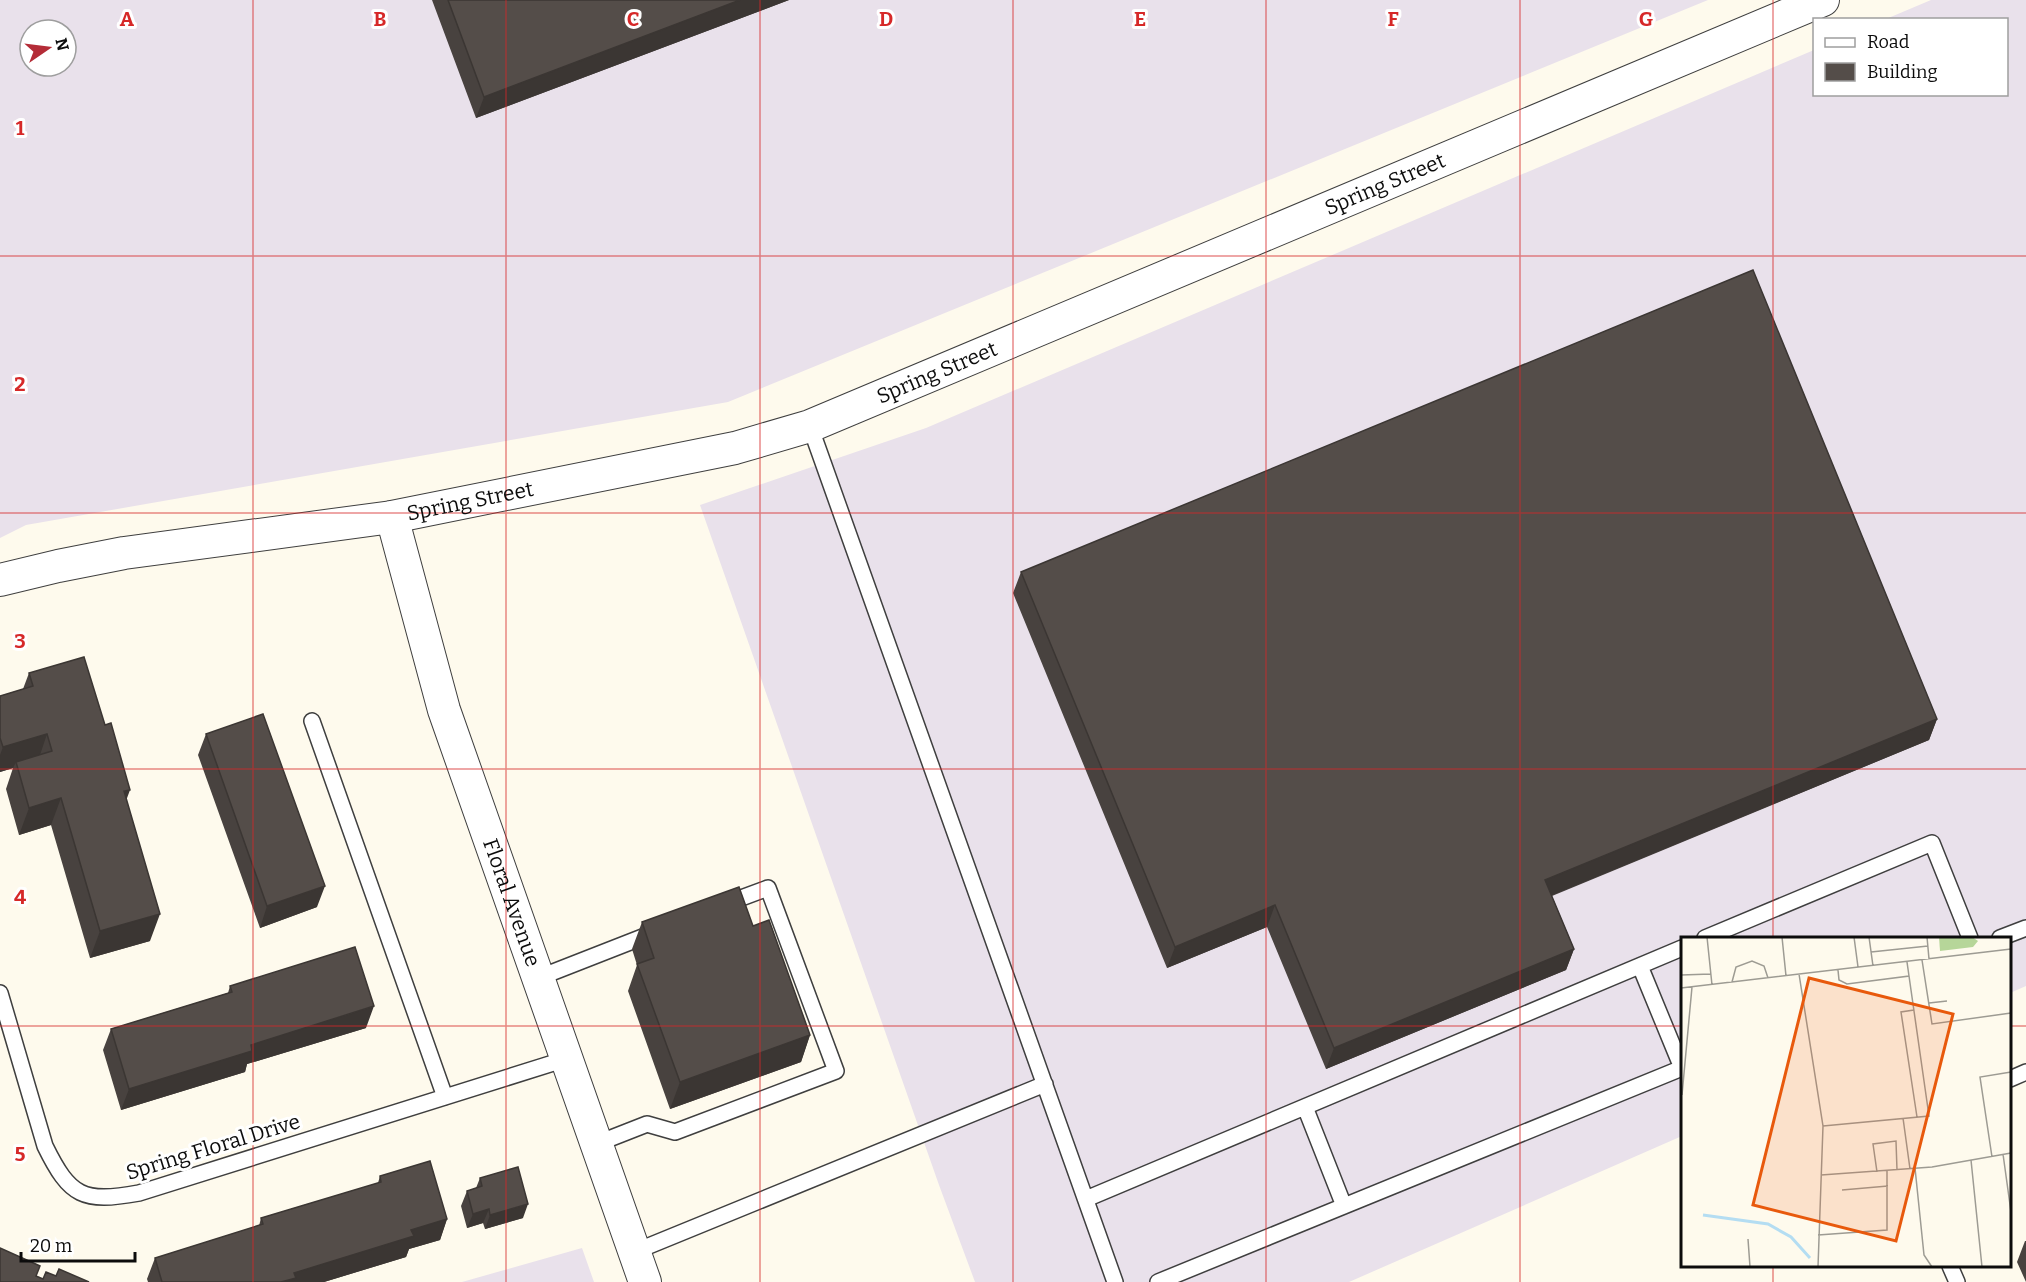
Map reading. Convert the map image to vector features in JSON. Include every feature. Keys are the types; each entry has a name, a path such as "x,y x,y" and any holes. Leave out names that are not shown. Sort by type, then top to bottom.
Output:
{"street":[{"name":"Spring Street","path":"0,580 124,553 392,518 735,448 810,426 1823,0"},
{"name":"Floral Avenue","path":"392,518 444,710 645,1282"}],"lane":[{"path":"810,426 1115,1282"},
{"path":"312,721 445,1097"},
{"path":"1710,937 1932,843 1969,937"},
{"path":"596,1144 647,1124 675,1132 836,1071 768,888 713,909"},
{"path":"538,978 670,926"},
{"path":"2005,937 2026,928"},
{"path":"1086,1199 1681,949"},
{"path":"1640,966 1681,1066"},
{"name":"Spring Floral Drive","path":"0,993 45,1146 54,1165 70,1187 88,1196 109,1198 139,1193 566,1059"},
{"path":"1158,1282 1681,1068"},
{"path":"2011,1079 2026,1072"},
{"path":"634,1252 1045,1084"},
{"path":"1305,1107 1344,1206"},
{"path":"1950,1267 1957,1282"}],"shaded area":[{"path":"0,0 1708,0 728,402 26,525 0,538"},
{"path":"1931,0 2026,0 2026,986 2011,993 2011,937 1681,937 1681,1136 1349,1282 975,1282 700,505 926,428 1813,50 1813,96 2008,96 2008,18 1888,18"},
{"path":"582,1248 594,1282 462,1282"}],"building":[{"path":"448,0 740,0 484,97"},
{"path":"1753,270 1937,719 1545,880 1574,949 1334,1048 1275,905 1175,947 1021,572"},
{"path":"84,657 105,725 111,723 130,790 124,791 160,914 100,931 61,798 29,808 16,762 52,751 47,734 3,747 0,738 0,696 33,686 29,673"},
{"path":"263,714 325,886 267,906 206,734"},
{"path":"739,887 753,926 769,920 810,1035 680,1082 637,964 654,958 642,922"},
{"path":"355,947 374,1006 251,1045 252,1051 129,1089 111,1029 232,992 230,986"},
{"path":"430,1161 447,1219 411,1230 414,1236 294,1273 296,1278 281,1282 162,1282 155,1258 263,1224 261,1218 381,1182 380,1176"},
{"path":"518,1167 528,1204 490,1215 489,1209 473,1214 467,1191 482,1186 480,1178"},
{"path":"0,1248 40,1266 36,1276 43,1279 46,1272 56,1276 59,1269 89,1282 0,1282"}]}
